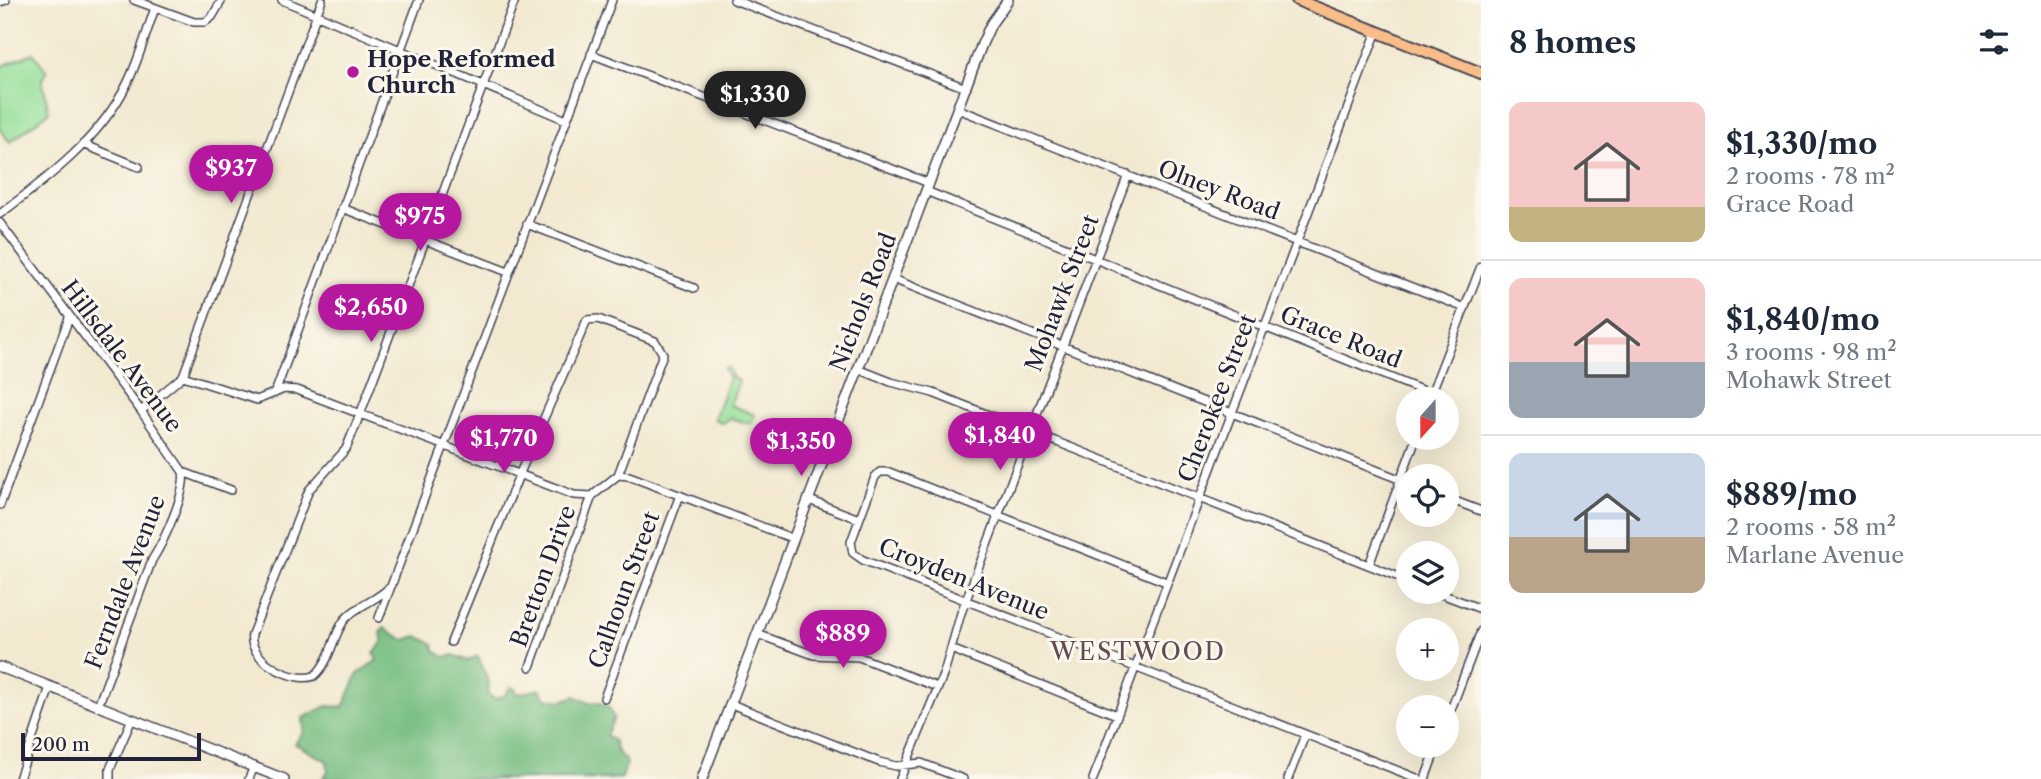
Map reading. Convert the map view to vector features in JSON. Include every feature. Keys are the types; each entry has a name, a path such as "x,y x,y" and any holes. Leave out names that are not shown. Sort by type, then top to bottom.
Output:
{"main road":[{"path":"1297,0 1481,73"}],"street":[{"path":"0,2 6,0"},
{"path":"134,0 194,22 205,22 214,15 222,0"},
{"path":"282,0 566,120"},
{"path":"142,411 183,376 322,0"},
{"path":"275,393 419,0"},
{"path":"392,585 382,596 346,618 323,666 314,676 303,678 266,662 252,649 252,634 309,490 346,449 361,412 515,0"},
{"path":"379,618 611,0"},
{"path":"734,0 966,88"},
{"name":"Nichols Road","path":"702,779 991,24 1008,0"},
{"path":"0,214 83,144 108,116 128,82 155,8"},
{"name":"Cherokee Street","path":"1093,779 1377,31"},
{"name":"Grace Road","path":"591,54 927,187 1096,261 1408,387"},
{"name":"Olney Road","path":"958,109 1465,307"},
{"path":"83,144 138,167"},
{"name":"Mohawk Street","path":"901,779 951,649 966,600 1128,175"},
{"path":"342,208 508,272"},
{"name":"Hillsdale Avenue","path":"0,223 69,318 142,411 183,472"},
{"path":"527,224 694,288"},
{"path":"1434,387 1481,266"},
{"path":"893,278 1396,477"},
{"path":"0,505 69,318"},
{"path":"451,642 520,473 587,320 594,318 655,341 663,351 618,475 629,475 794,539"},
{"path":"858,369 891,382 933,393 1396,576"},
{"path":"183,376 257,400 275,393 297,390 361,412 579,497 592,496"},
{"path":"183,472 230,490"},
{"name":"Ferndale Avenue","path":"98,706 152,560 160,548 184,483 183,472"},
{"path":"859,519 875,477 884,472 1166,582"},
{"name":"Bretton Drive","path":"530,667 592,496 618,475"},
{"name":"Calhoun Street","path":"604,698 680,495"},
{"name":"Croyden Avenue","path":"809,500 859,519 851,542 856,555 1419,779"},
{"path":"1369,565 1396,502"},
{"path":"1459,503 1481,511"},
{"path":"1459,601 1481,609"},
{"path":"1457,695 1481,631"},
{"path":"757,634 814,655 865,659 937,687"},
{"path":"951,649 1117,715"},
{"path":"0,667 284,779"},
{"path":"19,779 50,687"},
{"path":"731,704 879,762 895,766 921,762 962,779"},
{"path":"110,779 110,769 132,719"},
{"path":"1288,779 1305,735"},
{"path":"1425,779 1433,758"},
{"path":"249,779 254,766"}],"green space":[{"path":"33,53 47,71 42,79 49,112 10,142 0,130 0,67"},
{"path":"728,367 733,378 739,381 730,405 755,415 751,424 730,418 723,423 714,419 729,378 724,369"},
{"path":"384,628 405,640 417,636 434,644 435,651 445,657 454,655 468,661 478,656 489,683 488,694 494,699 504,696 511,687 516,689 516,694 540,689 546,698 562,701 575,696 609,708 614,718 606,735 614,741 617,752 627,762 622,778 322,779 328,771 327,761 295,744 304,731 303,718 327,706 343,707 358,674 377,660 374,654 383,641 381,633"}],"place":[{"name":"Hope Reformed Church","path":"353,72"}],"district":[{"name":"WESTWOOD","path":"1138,652"}]}
